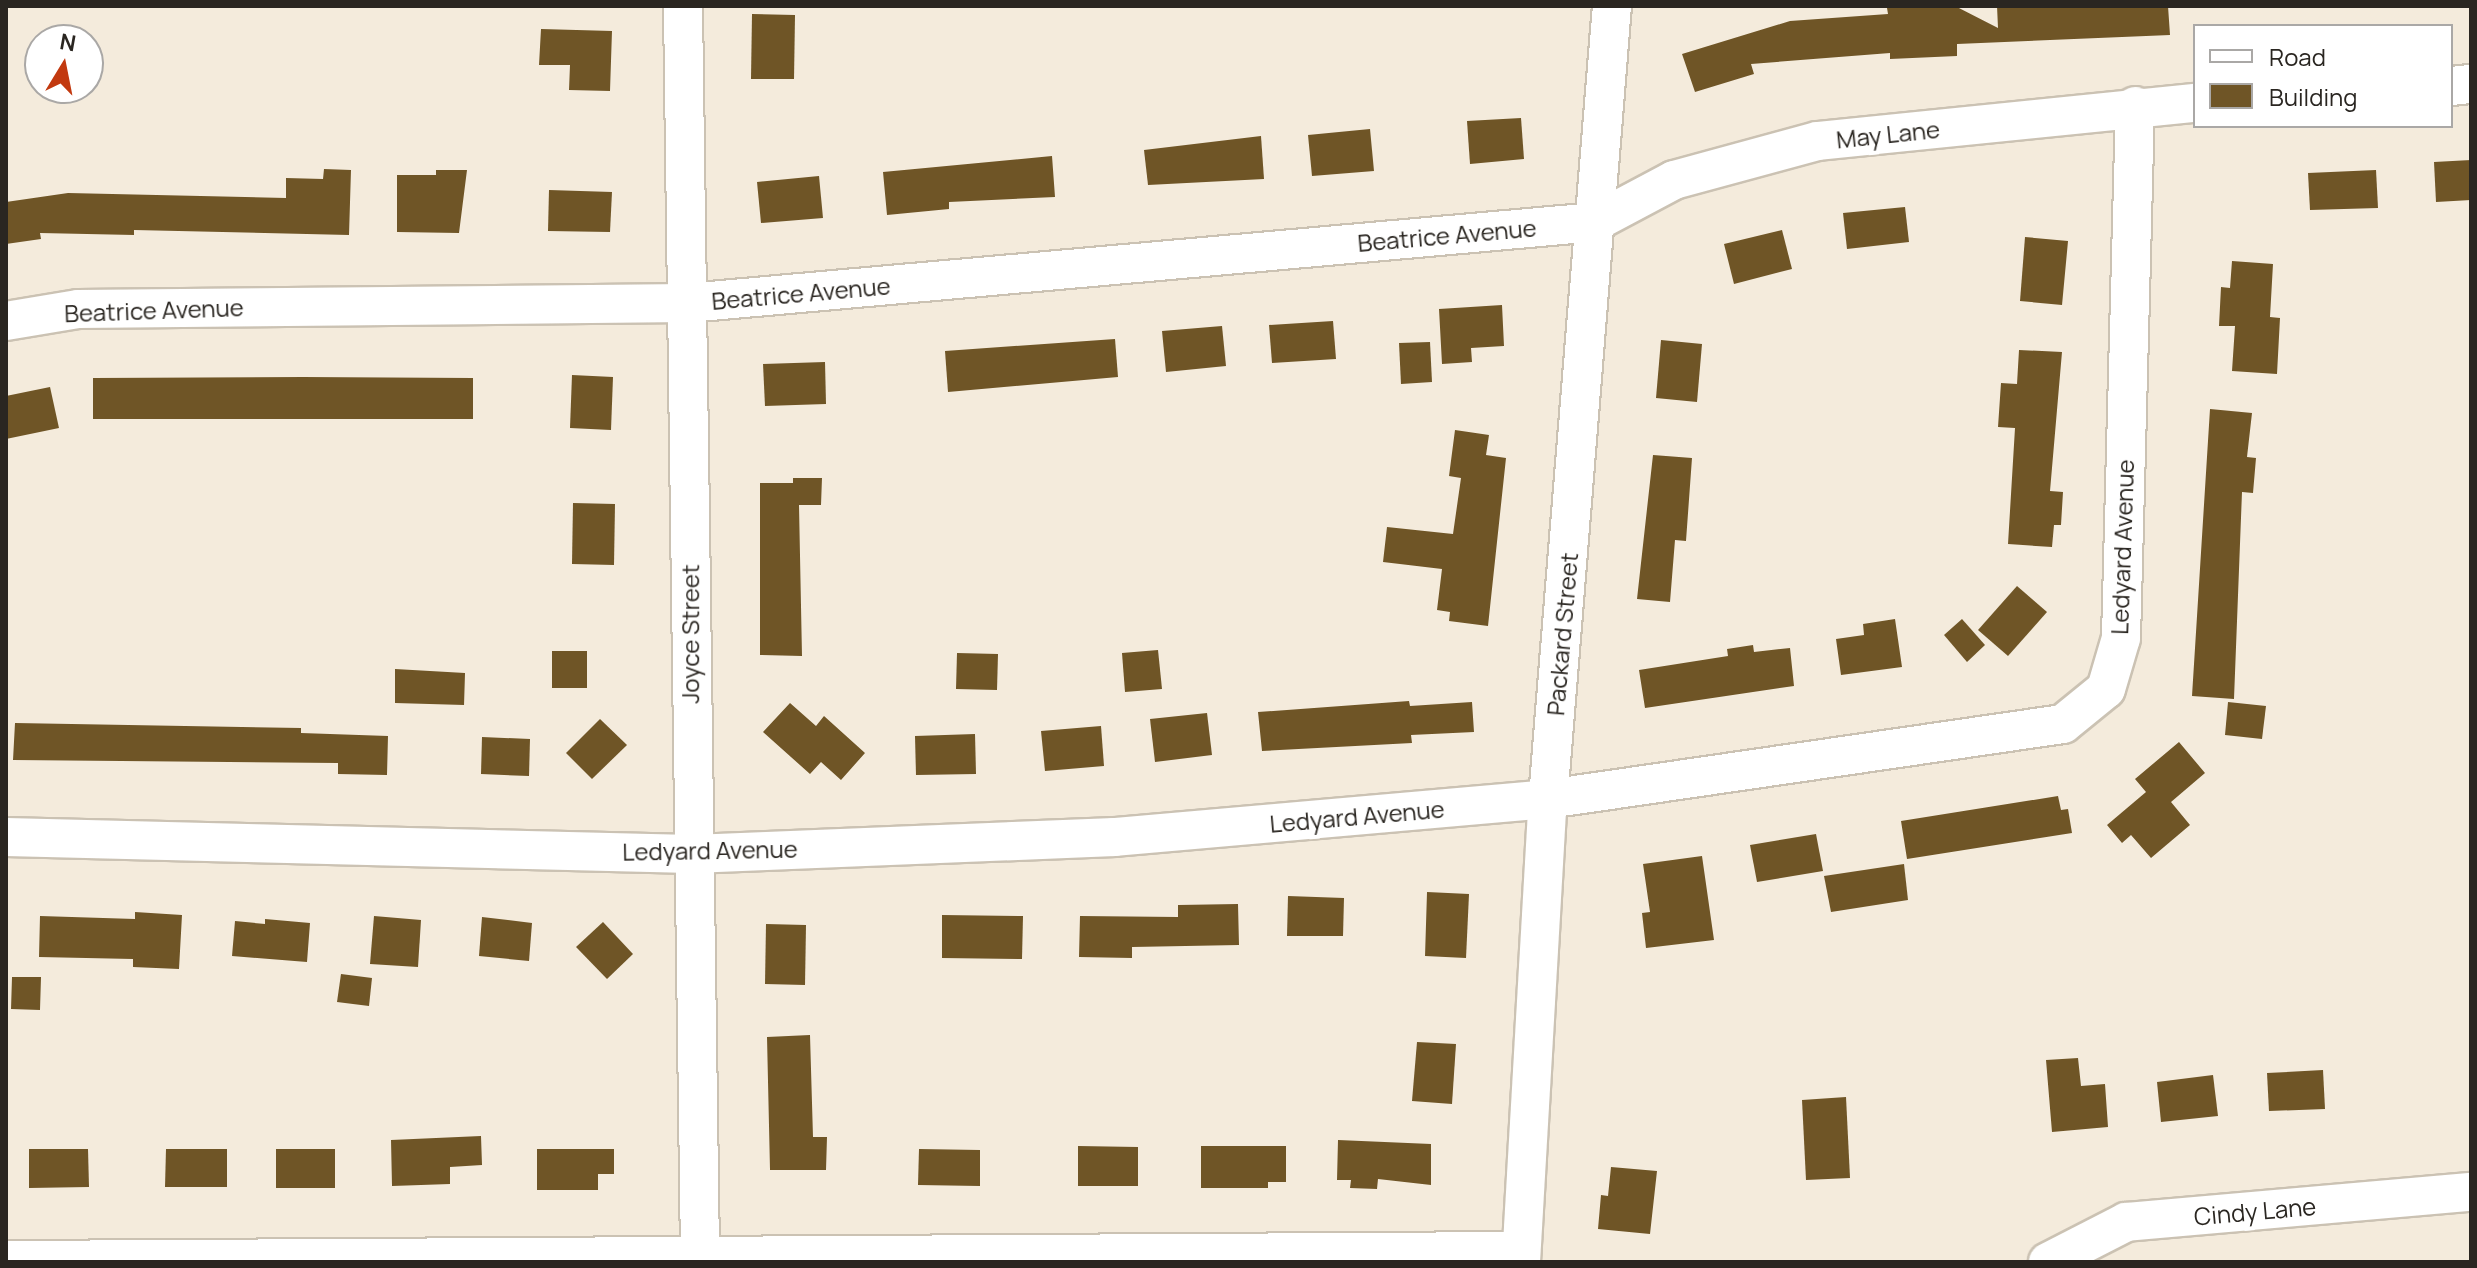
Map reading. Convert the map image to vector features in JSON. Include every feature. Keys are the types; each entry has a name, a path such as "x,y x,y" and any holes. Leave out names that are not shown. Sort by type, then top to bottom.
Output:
{"street":[{"name":"Joyce Street","path":"683,6 692,854 700,1260"},
{"name":"Packard Street","path":"1521,1257 1548,799 1612,6"},
{"name":"May Lane","path":"1595,222 1674,180 1818,141 2135,106 2193,103"},
{"name":"Ledyard Avenue","path":"6,837 692,854 1115,837 1548,799 2063,724 2106,689 2121,638 2135,106"},
{"name":"Beatrice Avenue","path":"6,321 78,309 688,303 1595,222"},
{"name":"Cindy Lane","path":"2048,1262 2126,1222 2471,1192"},
{"path":"6,1260 1521,1257"}],"building":[{"path":"1955,6 1998,28 1997,6 2168,6 2170,35 1957,44 1957,56 1890,59 1890,53 1751,64 1754,74 1695,92 1682,54 1790,21 1888,14 1887,8"},
{"path":"752,14 795,15 794,79 751,79"},
{"path":"541,29 612,31 610,91 569,90 570,65 539,65"},
{"path":"1521,118 1524,159 1470,164 1467,121"},
{"path":"1370,129 1374,171 1312,176 1308,135"},
{"path":"1261,136 1264,179 1148,185 1144,150"},
{"path":"1052,156 1055,197 949,202 949,209 887,215 883,172"},
{"path":"2471,160 2471,200 2436,202 2434,162"},
{"path":"324,169 351,170 349,235 134,230 134,235 40,233 41,239 6,244 6,202 68,193 286,198 286,178 323,179"},
{"path":"436,170 467,170 459,233 397,232 397,175 436,175"},
{"path":"2376,170 2378,208 2310,210 2308,173"},
{"path":"819,176 823,218 761,223 757,182"},
{"path":"549,190 612,192 610,232 548,231"},
{"path":"1905,207 1909,242 1847,249 1843,213"},
{"path":"1782,230 1792,269 1734,284 1724,244"},
{"path":"2025,237 2068,241 2062,305 2020,301"},
{"path":"2232,261 2273,264 2270,317 2280,318 2277,374 2232,371 2235,326 2219,326 2221,287 2230,288"},
{"path":"1502,305 1504,346 1471,348 1472,362 1442,364 1439,309"},
{"path":"1333,321 1336,359 1272,363 1269,325"},
{"path":"1222,326 1226,366 1166,372 1162,331"},
{"path":"1115,339 1118,377 948,392 945,351"},
{"path":"1661,340 1702,344 1697,402 1656,398"},
{"path":"1430,342 1432,382 1401,384 1399,343"},
{"path":"2019,350 2062,352 2050,491 2063,492 2061,525 2054,525 2052,547 2008,544 2015,428 1998,427 2001,383 2017,384"},
{"path":"825,362 826,404 765,406 763,364"},
{"path":"572,375 613,377 611,430 570,428"},
{"path":"93,378 473,378 473,419 93,419"},
{"path":"50,387 59,428 6,439 6,396"},
{"path":"2210,409 2252,413 2247,457 2256,458 2253,493 2242,492 2234,699 2192,696"},
{"path":"1455,430 1489,435 1486,455 1506,458 1488,626 1449,621 1450,612 1437,610 1442,569 1383,562 1387,527 1453,534 1461,478 1449,476"},
{"path":"1653,455 1692,458 1686,541 1675,540 1670,602 1637,599"},
{"path":"793,478 822,478 821,505 799,505 802,656 760,655 760,483 793,483"},
{"path":"573,503 615,504 614,565 572,564"},
{"path":"2017,586 2047,612 2008,656 1978,630"},
{"path":"1895,619 1902,667 1841,675 1836,639 1864,635 1863,624"},
{"path":"1962,619 1985,645 1967,662 1944,635"},
{"path":"1753,645 1754,652 1790,648 1794,686 1645,708 1639,670 1728,656 1727,649"},
{"path":"1158,650 1162,689 1125,692 1122,653"},
{"path":"552,651 587,651 587,688 552,688"},
{"path":"957,653 998,654 997,690 956,689"},
{"path":"395,669 465,673 464,705 395,703"},
{"path":"1409,701 1410,706 1472,702 1474,732 1411,735 1412,743 1262,751 1258,712"},
{"path":"2228,702 2266,706 2262,739 2225,735"},
{"path":"790,703 816,726 824,716 865,753 841,780 821,762 810,774 763,732"},
{"path":"1207,713 1212,755 1155,762 1150,719"},
{"path":"600,719 627,745 592,779 566,753"},
{"path":"15,723 301,728 301,733 388,736 387,775 338,774 338,763 13,760"},
{"path":"1101,726 1104,766 1045,771 1041,731"},
{"path":"975,734 976,774 916,775 915,736"},
{"path":"482,737 530,739 529,776 481,774"},
{"path":"2179,742 2205,773 2171,802 2190,825 2151,858 2131,835 2122,843 2107,825 2146,792 2135,779"},
{"path":"2058,796 2061,810 2068,809 2072,833 1907,859 1901,821"},
{"path":"1816,834 1823,871 1757,882 1750,845"},
{"path":"1702,856 1714,940 1646,948 1642,913 1650,912 1643,864"},
{"path":"1904,864 1908,900 1831,912 1824,876"},
{"path":"1427,892 1469,894 1466,958 1425,956"},
{"path":"1288,896 1344,898 1343,936 1287,936"},
{"path":"1238,904 1239,945 1132,947 1132,958 1079,957 1080,916 1178,917 1178,905"},
{"path":"135,912 182,915 179,969 133,967 133,959 39,957 40,916 135,919"},
{"path":"942,915 1023,916 1022,959 942,958"},
{"path":"374,916 421,920 418,967 370,964"},
{"path":"482,917 532,923 529,961 479,956"},
{"path":"265,919 310,923 307,962 232,956 235,921 265,924"},
{"path":"603,922 633,954 607,979 576,947"},
{"path":"766,924 806,925 805,985 765,984"},
{"path":"341,974 372,978 369,1006 337,1002"},
{"path":"12,977 41,977 40,1010 11,1009"},
{"path":"810,1035 813,1137 827,1137 826,1170 770,1170 767,1037"},
{"path":"1417,1042 1456,1044 1452,1104 1412,1101"},
{"path":"2078,1058 2081,1086 2105,1084 2108,1127 2052,1132 2046,1060"},
{"path":"2323,1070 2325,1109 2269,1111 2267,1073"},
{"path":"2213,1075 2218,1116 2161,1122 2157,1082"},
{"path":"1846,1097 1850,1178 1806,1180 1802,1100"},
{"path":"481,1136 482,1165 450,1167 450,1184 392,1186 391,1140"},
{"path":"1338,1140 1431,1144 1431,1185 1378,1179 1377,1189 1350,1188 1351,1180 1337,1180"},
{"path":"1078,1146 1138,1147 1138,1186 1078,1186"},
{"path":"1201,1146 1286,1146 1286,1182 1268,1182 1268,1188 1201,1188"},
{"path":"29,1149 88,1149 89,1187 29,1188"},
{"path":"166,1149 227,1149 227,1187 165,1187"},
{"path":"276,1149 335,1149 335,1188 276,1188"},
{"path":"537,1149 614,1149 614,1174 598,1174 598,1190 537,1190"},
{"path":"919,1149 980,1150 980,1186 918,1185"},
{"path":"1611,1167 1657,1171 1650,1234 1598,1229 1601,1195 1608,1196"}]}
